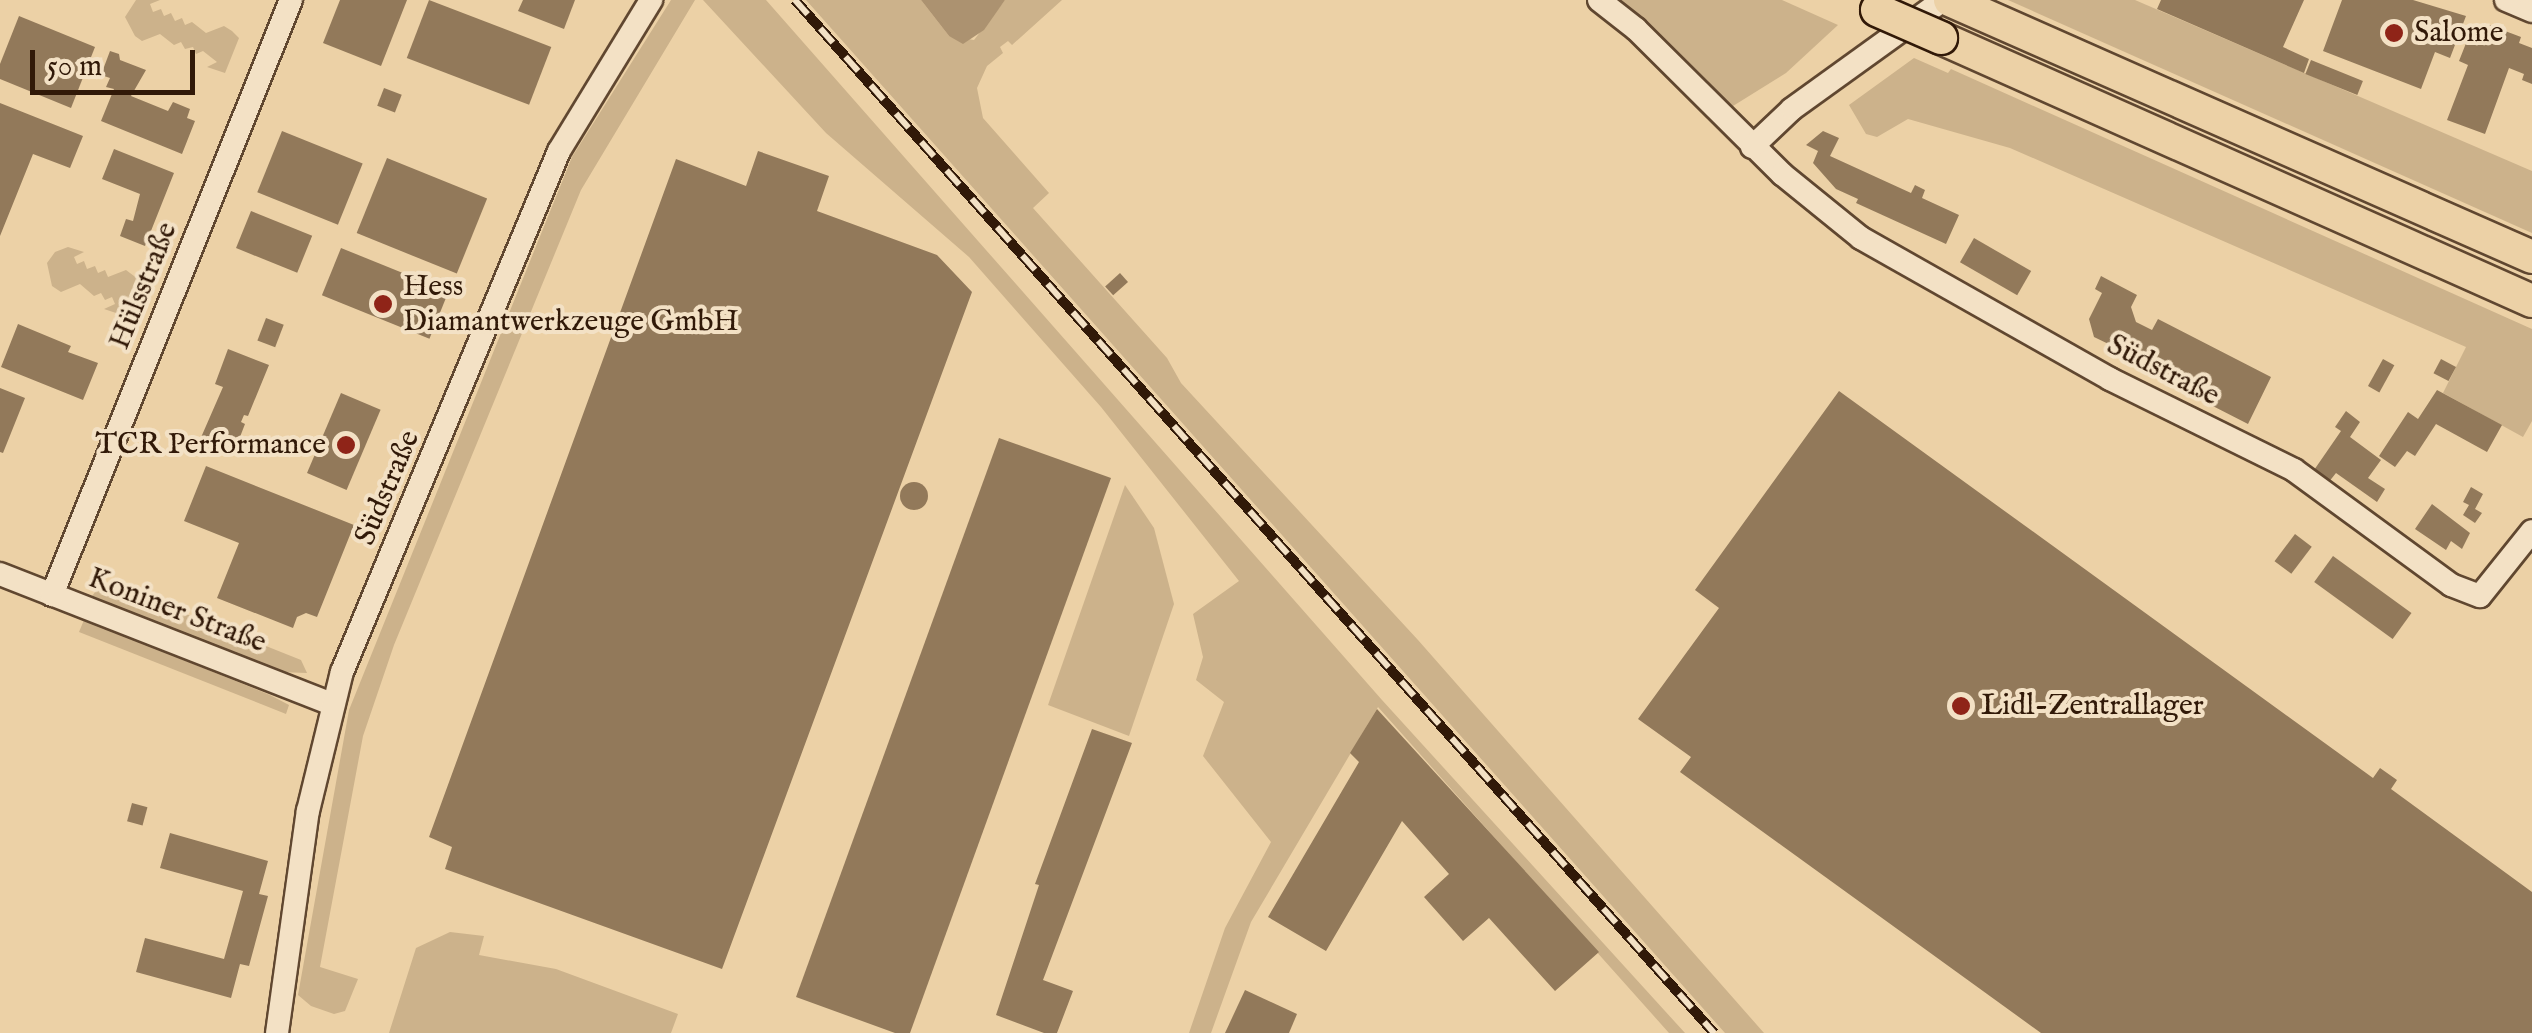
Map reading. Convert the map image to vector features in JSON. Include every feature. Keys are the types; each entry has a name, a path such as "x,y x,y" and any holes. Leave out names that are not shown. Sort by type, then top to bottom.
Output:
{"highway":[{"path":"1957,4 2532,257"},
{"path":"1866,5 2532,301"}],"street":[{"name":"Hülsstraße","path":"52,594 291,0"},
{"name":"Südstraße","path":"277,1033 308,811 332,704 350,651 559,151 651,0"},
{"name":"Südstraße","path":"1600,0 1636,29 1752,147 1817,204 1893,258 2110,379 2294,470 2451,585 2480,596 2532,531"},
{"path":"2506,0 2532,11"},
{"path":"1752,147 1792,109 1957,4"},
{"name":"Koniner Straße","path":"0,574 332,704"}],"shaded area":[{"path":"136,0 160,0 150,4 153,12 161,9 164,16 171,13 175,21 182,18 185,25 192,22 206,33 224,26 232,31 239,38 225,73 207,67 217,62 203,51 196,54 193,47 185,49 181,42 174,45 160,34 142,41 135,36 125,17"},
{"path":"671,0 695,0 581,190 394,645 363,736 320,967 358,979 345,1011 334,1014 311,1006 298,995 349,710 572,157"},
{"path":"703,0 766,0 1382,700 1685,1033 1669,1033 1378,707 1251,922 1211,1033 1189,1033 1225,928 1271,842 1203,756 1224,702 1196,680 1203,657 1193,614 1239,581 1101,407 969,257 826,133"},
{"path":"806,0 921,0 949,36 974,40 1005,0 1062,0 1012,45 1008,41 1000,47 1003,53 987,66 977,88 983,118 1049,193 1033,208 1167,358 1181,383 1418,640 1764,1033 1725,1033"},
{"path":"921,0 1005,0 984,30 963,44 949,36"},
{"path":"1614,0 1782,0 1838,25 1786,73 1733,106"},
{"path":"2008,0 2135,0 2532,171 2532,233"},
{"path":"1914,58 1948,73 1951,69 2532,329 2532,421 2523,437 2443,393 2466,347 2010,148 1908,119 1877,137 1866,134 1849,105"},
{"path":"68,247 84,252 74,257 77,264 84,261 87,269 95,266 98,273 105,270 108,277 126,270 142,282 128,317 104,309 115,304 112,297 105,300 101,293 94,296 80,284 61,292 52,286 47,263 55,252"},
{"path":"1125,485 1154,528 1174,604 1129,736 1048,705"},
{"path":"114,585 301,660 307,673 280,672 92,596 100,586"},
{"path":"84,620 270,695 289,705 286,714 79,632"},
{"path":"450,932 484,936 479,955 556,969 678,1014 671,1033 389,1033 416,948"}],"building":[{"path":"340,0 407,0 381,66 323,43"},
{"path":"429,0 551,47 529,105 407,58"},
{"path":"523,0 575,0 564,29 518,11"},
{"path":"2161,0 2304,0 2283,47 2309,59 2304,73 2157,9"},
{"name":"Salome","path":"2342,0 2413,0 2466,16 2450,58 2435,52 2421,89 2323,51"},
{"path":"19,16 95,47 71,108 0,79 0,64"},
{"path":"2484,23 2521,37 2519,43 2532,48 2532,84 2522,80 2524,74 2509,68 2485,134 2447,120 2468,65 2459,61 2472,28 2481,31"},
{"path":"110,51 119,54 120,60 146,70 131,96 168,111 173,102 190,109 187,118 195,121 182,154 101,121 114,89 106,87 110,78 101,75"},
{"path":"2311,60 2363,81 2357,95 2305,74"},
{"path":"384,88 402,95 395,113 377,106"},
{"path":"0,103 83,136 70,168 33,154 0,236"},
{"path":"282,131 363,164 338,225 257,192"},
{"path":"1823,131 1839,138 1830,156 1911,193 1915,185 1925,190 1922,198 1959,215 1946,244 1856,203 1858,199 1836,189 1813,163 1818,151 1806,145"},
{"path":"114,149 174,173 145,246 120,236 126,219 133,221 140,194 102,179"},
{"path":"758,151 829,176 817,211 937,255 972,292 722,969 445,869 452,847 429,837 676,159 746,186"},
{"path":"387,158 487,198 457,274 357,233"},
{"path":"251,211 312,236 297,273 236,248"},
{"path":"1974,238 2031,271 2017,295 1960,262"},
{"path":"341,248 449,291 429,339 322,295"},
{"path":"1120,273 1128,282 1113,295 1105,286"},
{"path":"2101,276 2137,295 2131,307 2136,322 2152,330 2158,319 2271,377 2248,424 2117,357 2121,350 2094,337 2089,319 2102,293 2095,289"},
{"path":"266,318 284,325 275,347 257,340"},
{"path":"18,324 71,346 68,352 98,363 83,400 1,367"},
{"path":"228,349 269,365 248,416 244,415 241,422 245,424 233,455 199,442 223,387 215,384"},
{"path":"2383,359 2394,365 2379,392 2368,386"},
{"path":"2441,359 2456,367 2448,381 2433,373"},
{"path":"0,388 25,398 3,453 0,452"},
{"path":"2437,390 2502,425 2487,452 2436,424 2415,456 2407,451 2395,467 2379,456 2408,412 2418,419"},
{"name":"Lidl-Zentrallager","path":"1839,391 2373,778 2380,768 2397,780 2391,789 2532,892 2532,1033 2041,1033 1680,772 1691,757 1638,719 1719,608 1695,590"},
{"path":"341,393 381,410 347,490 307,473"},
{"path":"2346,411 2360,422 2350,437 2381,460 2368,478 2385,489 2377,502 2336,473 2328,483 2312,473 2341,431 2335,427"},
{"path":"999,438 1111,478 910,1033 895,1033 796,997"},
{"path":"206,466 354,525 317,617 306,613 297,617 293,628 217,598 239,543 184,521"},
{"path":"914,482 924,486 928,496 924,506 914,510 904,506 900,496 904,486"},
{"path":"2471,487 2483,494 2475,509 2482,513 2475,523 2463,515 2469,505 2463,502"},
{"path":"2432,504 2470,533 2462,549 2451,541 2446,550 2415,529"},
{"path":"2295,534 2312,547 2291,574 2275,561"},
{"path":"2333,556 2411,613 2393,639 2314,582"},
{"path":"1377,709 1599,952 1555,991 1489,918 1463,941 1424,897 1449,874 1402,821 1326,951 1268,917 1359,762 1350,753"},
{"path":"1092,729 1132,743 1043,980 1073,991 1057,1033 1044,1033 996,1015 1039,885 1035,884"},
{"path":"132,803 147,807 143,825 127,821"},
{"path":"170,833 268,861 259,894 268,896 249,966 240,964 231,998 136,972 145,938 224,959 243,891 160,868"},
{"path":"1245,990 1297,1014 1289,1033 1225,1033"}],"railway":[{"path":"795,0 1714,1033"}],"place":[{"name":"Salome","path":"2394,33"},
{"name":"Hess Diamantwerkzeuge GmbH","path":"383,304"},
{"name":"TCR Performance","path":"346,445"},
{"name":"Lidl-Zentrallager","path":"1961,706"}]}
